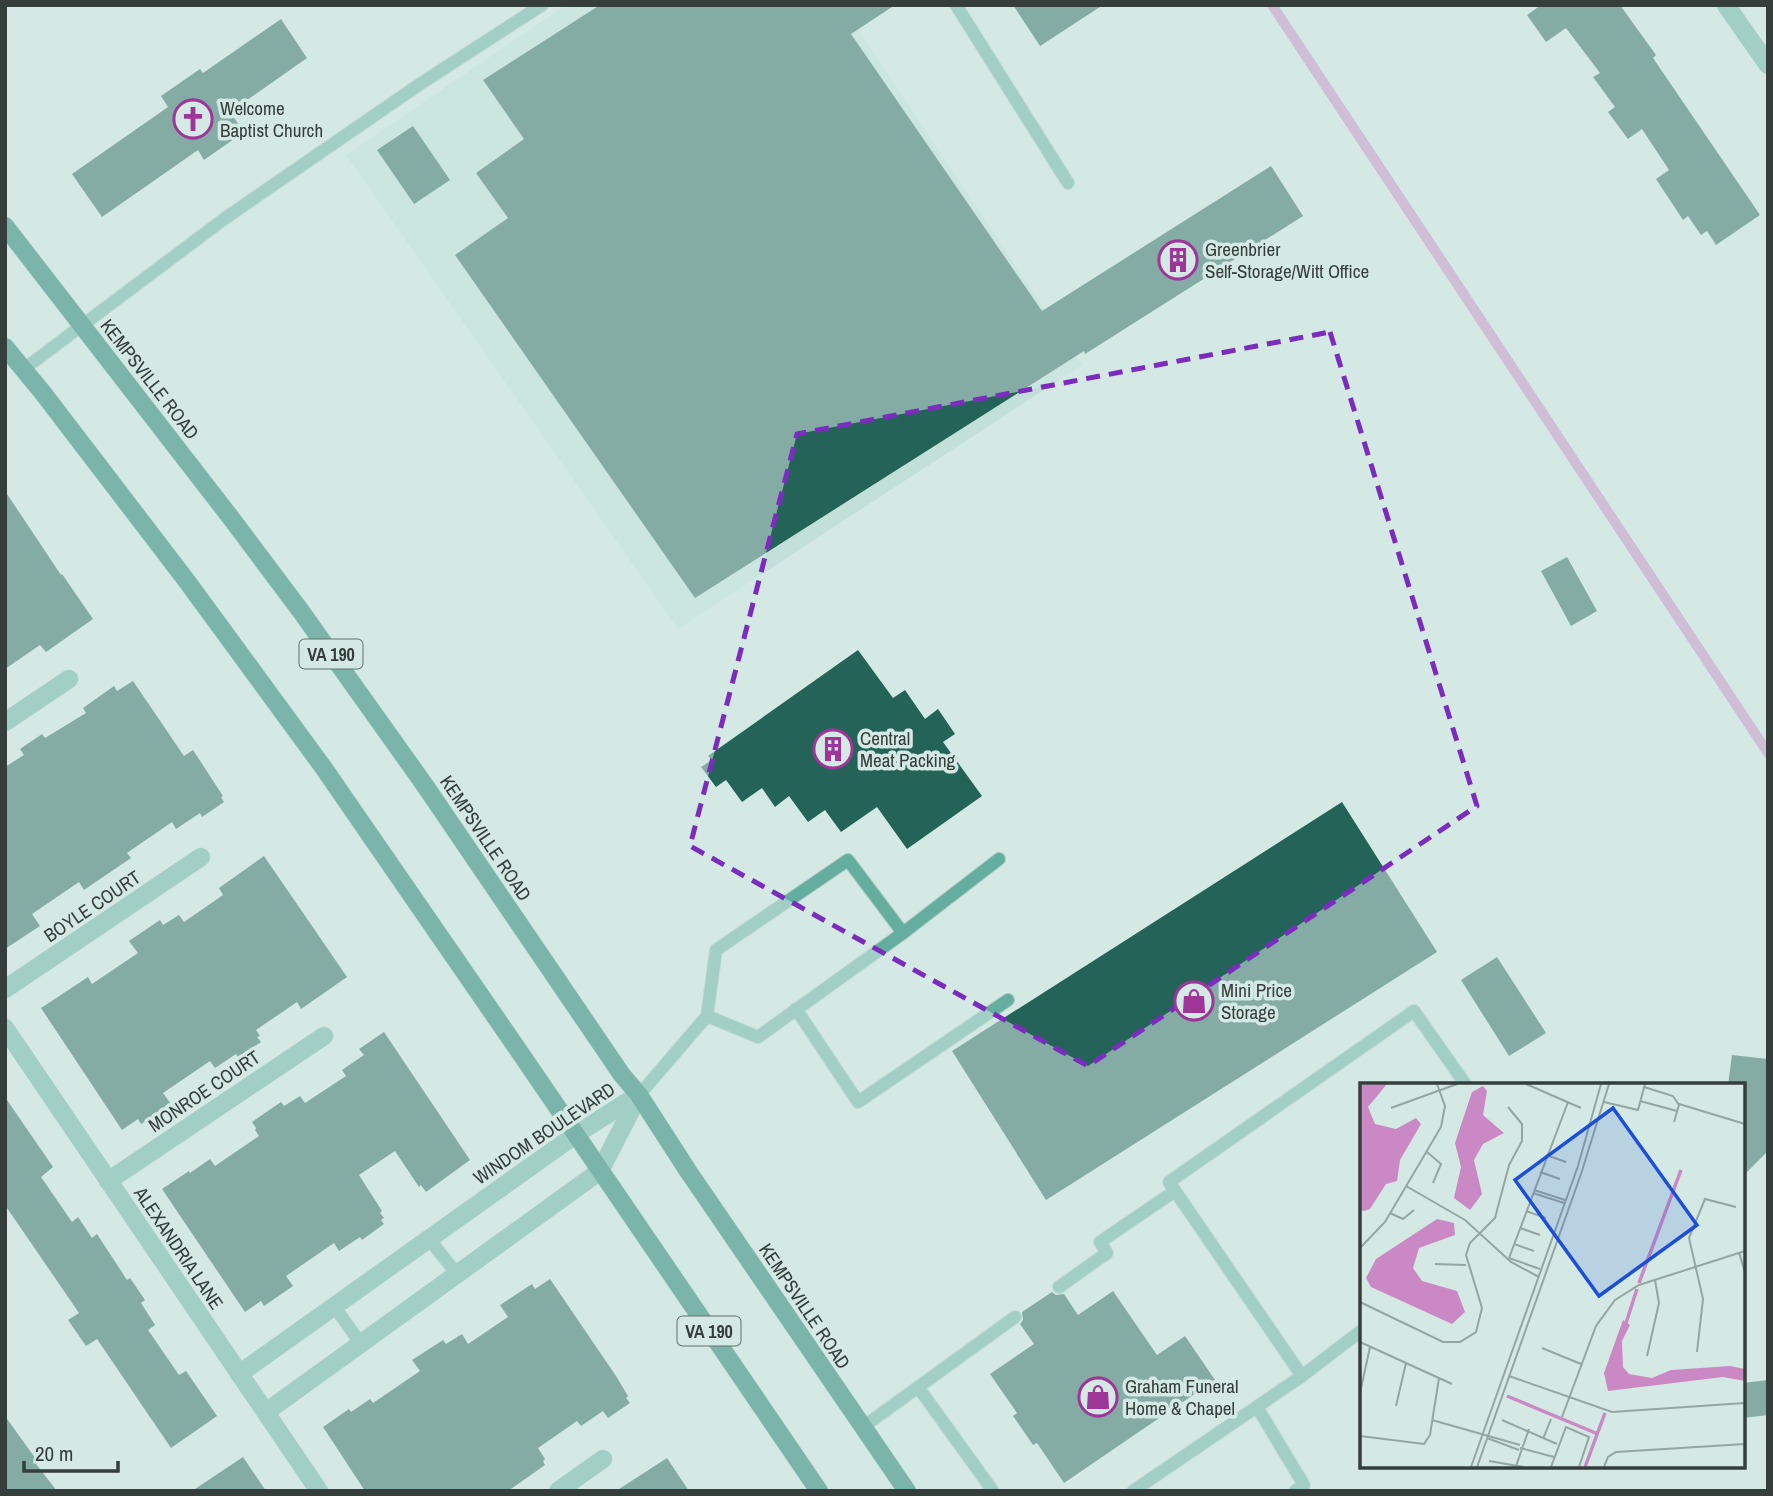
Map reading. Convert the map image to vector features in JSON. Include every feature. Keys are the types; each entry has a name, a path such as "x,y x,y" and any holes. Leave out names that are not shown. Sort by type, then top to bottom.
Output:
{"main road":[{"name":"KEMPSVILLE ROAD","path":"5,226 232,518 330,652 426,787 622,1075 639,1095 695,1182 907,1491"},
{"name":"VA 190","path":"5,346 186,580 323,767 464,969 819,1491"}],"street":[{"path":"1726,5 1768,65"},
{"path":"5,722 69,678"},
{"name":"BOYLE COURT","path":"5,989 201,857"},
{"name":"ALEXANDRIA LANE","path":"5,1028 319,1491"},
{"name":"MONROE COURT","path":"108,1181 324,1035"},
{"name":"WINDOM BOULEVARD","path":"239,1374 575,1135 639,1095"},
{"name":"WINDOM BOULEVARD","path":"266,1412 600,1171 639,1095"},
{"path":"558,1491 603,1459"}],"lane":[{"path":"24,369 224,219 420,84 542,5"},
{"path":"956,5 1068,183"},
{"path":"707,1016 758,1037 903,933 999,859"},
{"path":"639,1095 707,1016 716,950 848,860 903,933"},
{"path":"796,1009 858,1102 1008,1000"},
{"path":"1302,1376 1169,1182 1415,1011 1465,1083"},
{"path":"1059,1287 1107,1253 1100,1242 1175,1191"},
{"path":"429,1239 457,1274"},
{"path":"334,1306 361,1344"},
{"path":"863,1427 1015,1317"},
{"path":"1133,1491 1302,1376 1360,1332"},
{"path":"918,1387 993,1491"},
{"path":"1257,1407 1304,1485 1295,1491"}],"highlighted area":[{"path":"1330,332 1477,806 1088,1066 690,846 797,434"}],"shaded area":[{"path":"566,5 842,5 1082,365 678,629 346,155"}],"building":[{"path":"600,5 895,5 851,34 1042,311 1271,166 1303,216 1085,354 1084,351 695,598 455,255 508,218 476,173 524,139 483,80"},
{"path":"1013,5 1103,5 1040,46"},
{"path":"1541,5 1620,5 1656,55 1653,58 1760,215 1716,245 1707,231 1701,235 1688,216 1683,220 1656,179 1669,170 1642,129 1628,139 1608,112 1615,107 1593,77 1600,73 1566,28 1546,42 1527,15"},
{"name":"Welcome Baptist Church","path":"281,19 307,58 230,112 244,132 204,160 198,150 102,217 72,174 168,107 161,96 200,69 203,73"},
{"path":"413,126 450,180 414,204 377,150"},
{"path":"5,491 93,619 46,652 40,645 5,669"},
{"path":"1567,557 1597,611 1571,626 1541,571"},
{"name":"Central Meat Packing","path":"858,650 893,698 905,690 925,719 938,709 955,734 943,742 982,796 907,849 877,807 841,832 825,810 808,822 789,796 775,807 762,788 742,802 726,780 716,787 701,767 712,760 708,756"},
{"path":"133,681 184,756 193,750 223,796 221,797 224,802 202,817 200,813 176,829 172,822 127,853 131,858 84,890 79,882 32,914 40,926 5,949 5,767 24,755 20,749 42,734 45,738 86,713 83,708 114,686 117,691"},
{"name":"Mini Price Storage","path":"1342,802 1437,952 1046,1200 952,1051"},
{"path":"264,856 347,977 301,1009 297,1002 256,1030 261,1042 238,1057 236,1054 215,1068 210,1061 163,1093 171,1104 141,1124 138,1119 122,1130 41,1008 88,977 92,984 138,953 129,941 160,920 163,925 179,915 184,922 223,895 219,888"},
{"path":"1497,957 1546,1033 1509,1056 1461,980"},
{"path":"384,1032 470,1160 426,1192 421,1185 419,1187 395,1151 359,1175 382,1211 380,1213 384,1218 381,1220 384,1224 362,1240 360,1237 339,1251 334,1243 286,1276 293,1286 264,1306 261,1301 245,1312 162,1189 210,1159 215,1166 259,1136 252,1122 281,1102 284,1106 300,1096 305,1103 346,1076 342,1070 364,1055 359,1049"},
{"path":"1732,1055 1768,1059 1768,1151 1745,1174 1745,1083 1728,1083"},
{"path":"5,1097 53,1167 41,1177 72,1222 78,1217 92,1238 97,1234 127,1280 130,1278 145,1300 141,1303 155,1325 148,1330 179,1375 186,1371 217,1416 171,1448 97,1339 86,1346 68,1320 79,1313 5,1205"},
{"path":"550,1279 616,1376 630,1403 608,1418 603,1411 581,1426 577,1421 538,1448 545,1459 545,1465 508,1491 365,1491 323,1427 349,1409 351,1412 370,1399 373,1403 420,1371 412,1360 443,1340 446,1344 462,1334 468,1344 508,1317 500,1305 532,1284 535,1289"},
{"name":"Graham Funeral Home & Chapel","path":"1113,1291 1157,1355 1185,1336 1215,1380 1064,1483 1037,1443 1033,1445 1013,1416 1017,1413 990,1374 1034,1344 1020,1324 1023,1320 1022,1312 1052,1292 1056,1295 1064,1294 1078,1315"},
{"path":"1768,1380 1768,1415 1745,1418 1745,1383"},
{"path":"5,1416 38,1462 36,1464 57,1491 5,1491"},
{"path":"243,1457 266,1491 192,1491"},
{"path":"667,1458 689,1491 616,1491"}],"waterway":[{"path":"1272,5 1768,753"}],"place":[{"name":"Welcome Baptist Church","path":"193,119"},
{"name":"Greenbrier Self-Storage/Witt Office","path":"1178,260"},
{"name":"Central Meat Packing","path":"833,749"},
{"name":"Mini Price Storage","path":"1194,1001"},
{"name":"Graham Funeral Home & Chapel","path":"1098,1397"}]}
